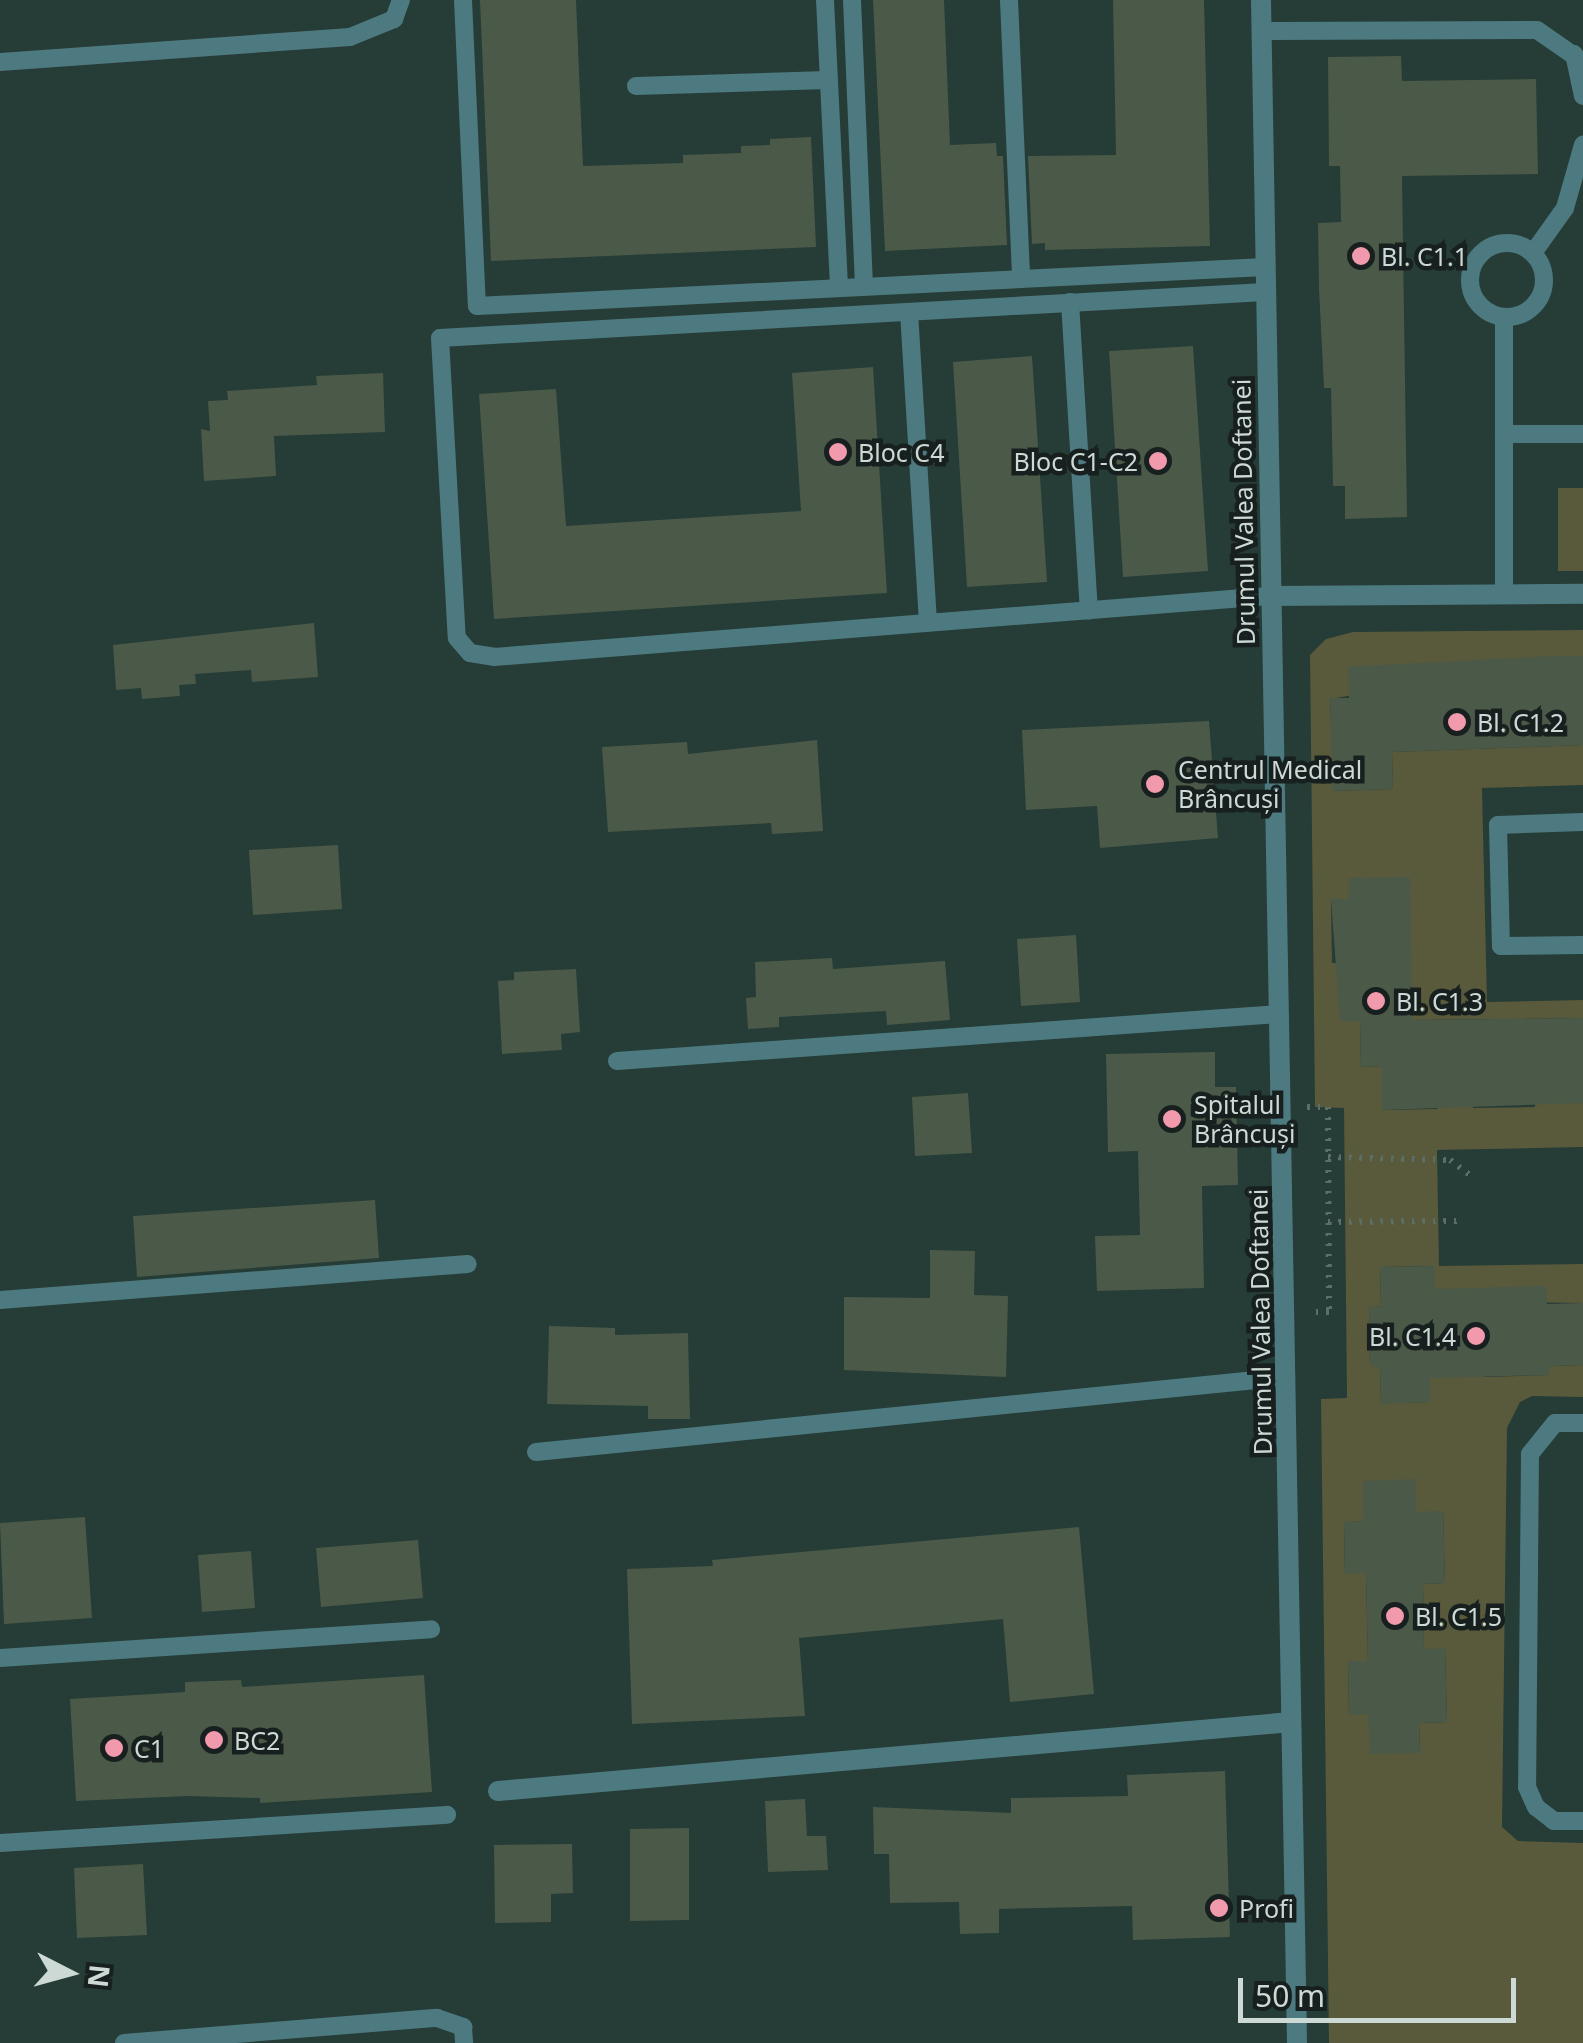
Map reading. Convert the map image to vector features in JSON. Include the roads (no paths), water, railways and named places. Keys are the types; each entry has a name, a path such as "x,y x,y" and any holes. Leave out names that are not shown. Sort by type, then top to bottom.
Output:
{"street":[{"name":"Drumul Valea Doftanei","path":"1261,0 1297,2043"},
{"path":"1269,596 1583,594"},
{"path":"498,1791 1291,1722"}],"lane":[{"path":"0,62 350,37 394,19 401,0"},
{"path":"463,0 477,306 1264,267"},
{"path":"825,0 839,288"},
{"path":"852,0 864,287"},
{"path":"1008,0 1021,279"},
{"path":"1262,31 1537,30 1579,57 1583,96"},
{"path":"636,86 828,80"},
{"path":"1532,253 1565,208 1583,145"},
{"path":"1500,244 1532,253 1544,273 1541,296 1526,312 1504,317 1476,299 1474,265 1500,244"},
{"path":"1265,292 440,338 457,638 470,653 494,657 1269,596"},
{"path":"1070,302 1088,610"},
{"path":"910,312 928,622"},
{"path":"1504,317 1504,594"},
{"path":"1504,434 1583,434"},
{"path":"1583,822 1498,825 1502,946 1583,945"},
{"path":"617,1061 1279,1014"},
{"path":"0,1300 468,1264"},
{"path":"536,1452 1286,1376"},
{"path":"1583,1423 1555,1423 1530,1454 1527,1768 1536,1807 1554,1821 1583,1821"},
{"path":"0,1658 431,1628"},
{"path":"0,1843 447,1814"},
{"path":"124,2043 437,2018 463,2027 464,2043"}],"place":[{"name":"Bl. C1.1","path":"1361,256"},
{"name":"Bloc C4","path":"838,452"},
{"name":"Bloc C1-C2","path":"1158,461"},
{"name":"Bl. C1.2","path":"1457,722"},
{"name":"Centrul Medical Brâncuși","path":"1155,784"},
{"name":"Bl. C1.3","path":"1376,1001"},
{"name":"Spitalul Brâncuși","path":"1172,1119"},
{"name":"Bl. C1.4","path":"1476,1336"},
{"name":"Bl. C1.5","path":"1395,1616"},
{"name":"BC2","path":"214,1740"},
{"name":"C1","path":"114,1748"},
{"name":"Profi","path":"1219,1908"}]}
